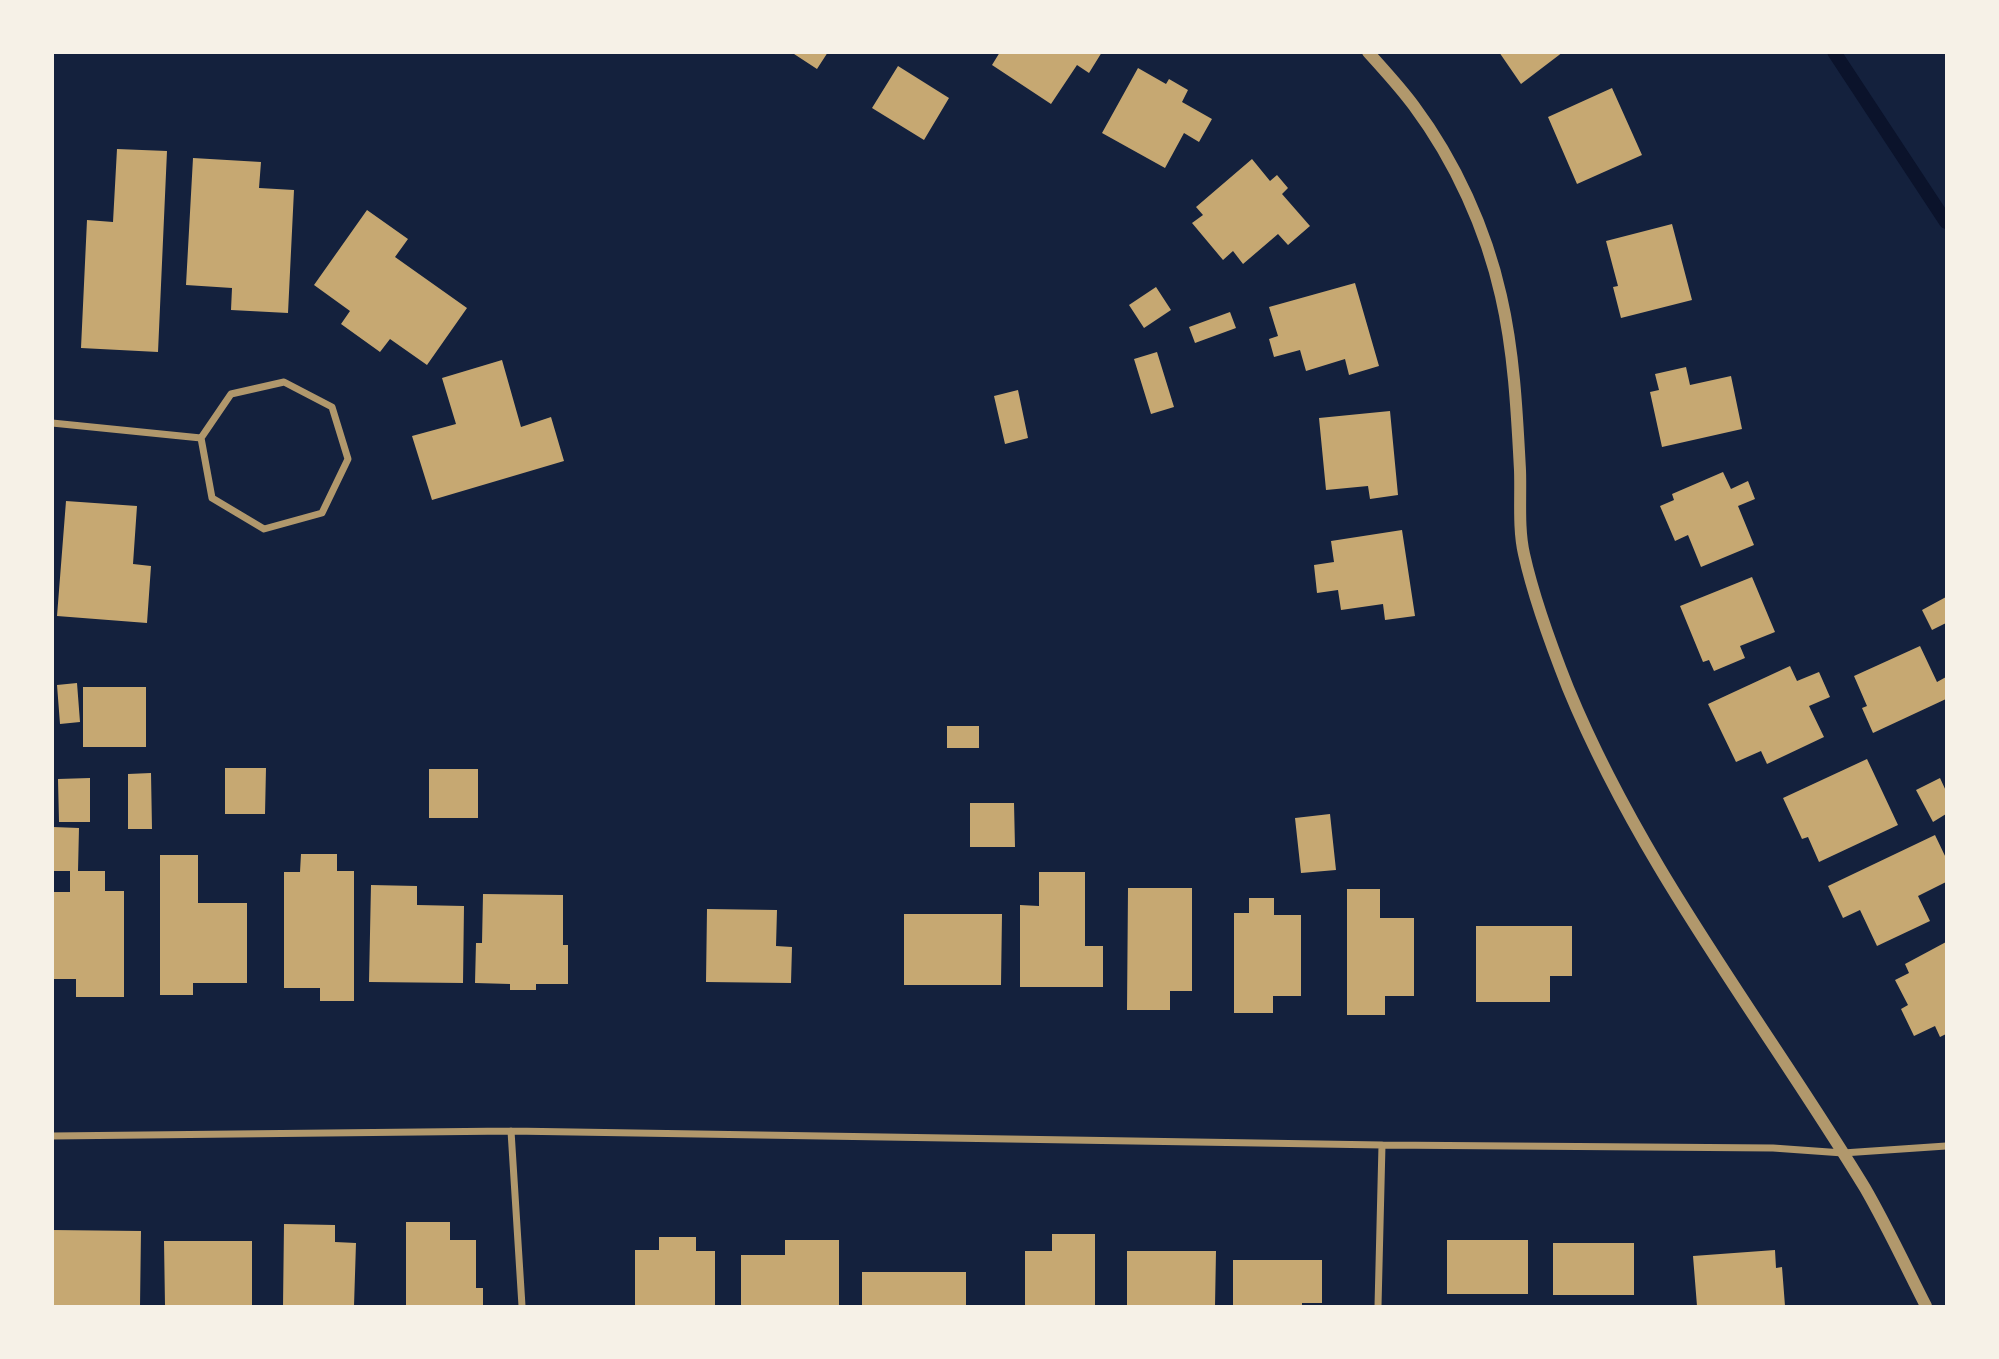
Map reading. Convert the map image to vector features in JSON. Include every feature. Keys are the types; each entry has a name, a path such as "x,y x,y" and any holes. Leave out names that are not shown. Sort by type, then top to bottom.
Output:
{"street":[{"path":"1368,52 1422,118 1452,165 1481,229 1501,296 1512,367 1523,552 1544,620 1595,750 1651,853 1704,941 1867,1191 1926,1307"},
{"path":"284,382 331,407 348,459 322,513 264,529 212,498 201,439 231,394 284,382"},
{"path":"52,423 201,439"},
{"path":"52,1136 511,1131 1773,1148 1843,1153 1947,1146"},
{"path":"511,1131 522,1307"},
{"path":"1378,1307 1382,1144"}],"building":[{"path":"791,52 828,52 817,69"},
{"path":"1000,52 1102,52 1089,73 1077,65 1051,104 992,65"},
{"path":"1499,52 1563,52 1521,84"},
{"path":"898,66 949,98 924,140 872,108"},
{"path":"1138,68 1166,84 1169,79 1188,90 1182,102 1212,119 1199,142 1184,133 1165,168 1102,133"},
{"path":"1612,88 1642,155 1577,184 1548,117"},
{"path":"117,149 167,151 158,352 81,348 87,220 113,222"},
{"path":"193,158 261,162 259,188 294,190 288,313 231,310 232,288 186,285"},
{"path":"1252,159 1270,181 1277,175 1288,188 1282,194 1310,226 1288,245 1278,234 1243,264 1233,251 1223,260 1192,223 1203,215 1196,207"},
{"path":"367,210 408,239 395,257 467,308 427,365 390,339 380,352 341,324 350,311 314,285"},
{"path":"1672,224 1692,300 1621,318 1613,287 1618,286 1606,241"},
{"path":"1355,283 1379,366 1349,375 1345,359 1306,371 1300,350 1274,357 1269,339 1278,336 1269,307"},
{"path":"1156,287 1171,310 1144,328 1129,305"},
{"path":"1230,312 1236,328 1195,343 1189,327"},
{"path":"1157,352 1174,407 1151,414 1134,359"},
{"path":"502,360 521,427 551,417 564,461 432,500 412,436 456,424 442,378"},
{"path":"1686,367 1690,385 1731,376 1742,429 1662,447 1650,392 1659,390 1655,374"},
{"path":"1018,390 1028,438 1005,444 994,396"},
{"path":"1390,411 1398,495 1370,499 1368,486 1326,490 1319,418"},
{"path":"1723,472 1731,489 1748,481 1755,499 1738,506 1754,545 1701,567 1688,535 1675,541 1660,506 1674,500 1672,494"},
{"path":"66,501 137,506 133,564 151,566 147,623 57,616"},
{"path":"1402,530 1415,616 1385,620 1383,604 1341,610 1338,590 1317,593 1314,565 1334,562 1331,541"},
{"path":"1752,577 1775,632 1740,646 1745,658 1714,671 1709,660 1703,662 1680,606"},
{"path":"1946,597 1946,623 1932,630 1922,610"},
{"path":"1920,646 1937,682 1946,677 1946,699 1873,733 1862,708 1867,706 1854,676"},
{"path":"1790,666 1797,681 1819,672 1830,697 1809,706 1824,737 1767,764 1761,751 1736,762 1708,704"},
{"path":"77,683 80,722 60,724 57,685"},
{"path":"83,687 146,687 146,747 83,747"},
{"path":"947,726 979,726 979,748 947,748"},
{"path":"1867,759 1898,825 1819,862 1808,837 1802,839 1783,798"},
{"path":"225,768 266,768 265,814 225,814"},
{"path":"429,769 478,769 478,818 429,818"},
{"path":"151,773 152,829 128,829 128,774"},
{"path":"90,778 90,822 59,822 58,779"},
{"path":"1940,778 1946,791 1946,814 1933,822 1916,790"},
{"path":"970,803 1014,803 1015,847 970,847"},
{"path":"1330,814 1336,870 1301,873 1295,818"},
{"path":"53,827 79,828 78,871 105,871 105,891 124,891 124,997 76,997 76,979 52,979 52,892 70,892 70,871 53,871"},
{"path":"1935,835 1946,858 1946,882 1918,896 1930,921 1877,946 1860,910 1843,918 1828,886"},
{"path":"301,854 337,854 337,871 354,871 354,1001 320,1001 320,988 284,988 284,872 300,872"},
{"path":"160,855 198,855 198,903 247,903 247,983 193,983 193,995 160,995"},
{"path":"1039,872 1085,872 1085,946 1103,946 1103,987 1020,987 1020,905 1039,906"},
{"path":"371,885 417,886 417,905 464,906 463,983 369,982"},
{"path":"1128,888 1192,888 1192,991 1170,991 1170,1010 1127,1010"},
{"path":"1347,889 1380,889 1380,918 1414,918 1414,996 1385,996 1385,1015 1347,1015"},
{"path":"483,894 563,895 563,945 568,945 568,984 536,984 536,990 510,990 510,984 475,983 476,943 482,943"},
{"path":"1249,898 1274,898 1274,915 1301,915 1301,996 1273,996 1273,1013 1234,1013 1234,913 1249,913"},
{"path":"707,909 777,910 776,946 792,947 791,983 706,982"},
{"path":"904,914 1002,914 1001,985 904,985"},
{"path":"1476,926 1572,926 1572,976 1550,976 1550,1002 1476,1002"},
{"path":"1946,942 1946,1034 1940,1037 1935,1026 1914,1036 1901,1009 1908,1005 1895,980 1909,973 1905,964"},
{"path":"406,1222 450,1222 450,1240 476,1240 476,1288 483,1288 483,1306 406,1306"},
{"path":"284,1224 335,1225 335,1242 356,1243 354,1306 283,1306"},
{"path":"52,1230 141,1231 140,1306 52,1306"},
{"path":"1052,1234 1095,1234 1095,1306 1025,1306 1025,1251 1052,1251"},
{"path":"659,1237 696,1237 696,1251 715,1251 715,1306 635,1306 635,1250 659,1250"},
{"path":"785,1240 839,1240 839,1306 741,1306 741,1255 785,1255"},
{"path":"1447,1240 1528,1240 1528,1294 1447,1294"},
{"path":"164,1241 252,1241 252,1306 165,1306"},
{"path":"1553,1243 1634,1243 1634,1295 1553,1295"},
{"path":"1775,1250 1776,1268 1782,1267 1785,1306 1697,1306 1693,1256"},
{"path":"1127,1251 1216,1251 1215,1306 1127,1306"},
{"path":"1233,1260 1322,1260 1322,1303 1302,1303 1302,1306 1233,1306"},
{"path":"862,1272 966,1272 966,1306 862,1306"}],"waterway":[{"path":"1834,52 1946,222"}]}
